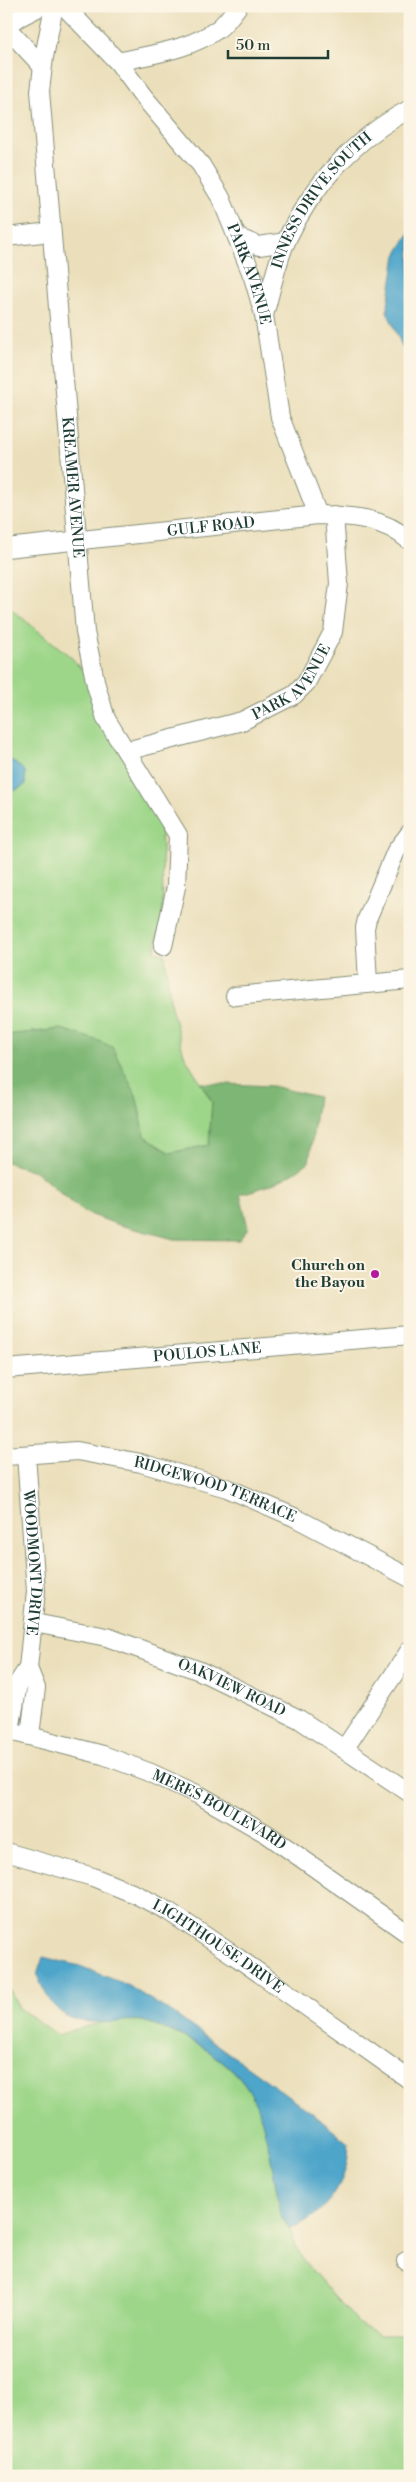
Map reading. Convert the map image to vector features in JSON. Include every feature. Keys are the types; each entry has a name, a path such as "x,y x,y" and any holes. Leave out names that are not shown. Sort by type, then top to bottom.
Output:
{"street":[{"path":"41,6 6,26 42,66"},
{"name":"KREAMER AVENUE","path":"54,6 42,66 40,91 85,632 96,684 106,719 178,835 176,887 163,946"},
{"name":"PARK AVENUE","path":"64,6 118,62 143,96 201,165 221,198 239,238 264,315 280,417 326,515 339,583 333,632 306,683 294,695 242,721 126,751"},
{"path":"118,62 160,53 206,36 218,29 238,6"},
{"name":"INNESS DRIVE SOUTH","path":"264,315 286,242 310,200 338,163 376,130 410,109"},
{"path":"6,237 51,232"},
{"path":"239,238 259,246 286,242"},
{"name":"GULF ROAD","path":"6,548 326,515 374,520 390,527 410,540"},
{"path":"368,983 365,928 367,919 393,858 410,833"},
{"path":"235,996 410,980"},
{"name":"POULOS LANE","path":"6,1369 410,1335"},
{"name":"RIDGEWOOD TERRACE","path":"6,1456 83,1452 141,1462 227,1488 294,1517 410,1578"},
{"name":"WOODMONT DRIVE","path":"8,1730 18,1683 28,1668 34,1623 36,1578 26,1455"},
{"name":"OAKVIEW ROAD","path":"34,1623 107,1637 190,1666 291,1714 345,1748 410,1793"},
{"path":"345,1748 410,1650"},
{"name":"WOODMONT DRIVE","path":"28,1668 36,1688 30,1734"},
{"name":"MERES BOULEVARD","path":"8,1730 78,1747 129,1764 216,1804 267,1834 410,1936"},
{"name":"LIGHTHOUSE DRIVE","path":"6,1852 93,1877 137,1895 168,1911 246,1963 410,2080"}],"green space":[{"path":"6,605 72,658 87,676 159,815 162,846 163,914 155,951 165,954 171,1007 184,1055 212,1102 209,1145 170,1153 145,1136 136,1095 62,1029 6,1035 6,795 25,785 25,772 6,756"},
{"path":"62,1029 112,1047 136,1095 145,1136 170,1153 209,1145 212,1102 201,1083 272,1086 318,1097 309,1162 276,1182 240,1194 248,1228 239,1240 174,1239 116,1224 82,1211 35,1171 6,1162 6,1035"},
{"path":"6,1983 19,2008 58,2035 108,2022 144,2022 172,2032 201,2047 228,2066 239,2077 249,2090 261,2117 282,2219 289,2228 302,2259 359,2324 379,2335 410,2335 410,2476 6,2476"}],"water":[{"path":"410,232 410,365 387,311 396,255"},
{"path":"6,756 25,771 25,785 6,795"},
{"path":"43,1957 80,1966 127,1985 174,2014 311,2112 348,2143 345,2170 333,2195 324,2206 314,2216 290,2228 282,2219 260,2116 247,2087 228,2065 186,2038 143,2021 87,2022 66,2016 50,2001 37,1975"}],"place":[{"name":"Church on the Bayou","path":"375,1274"}]}
